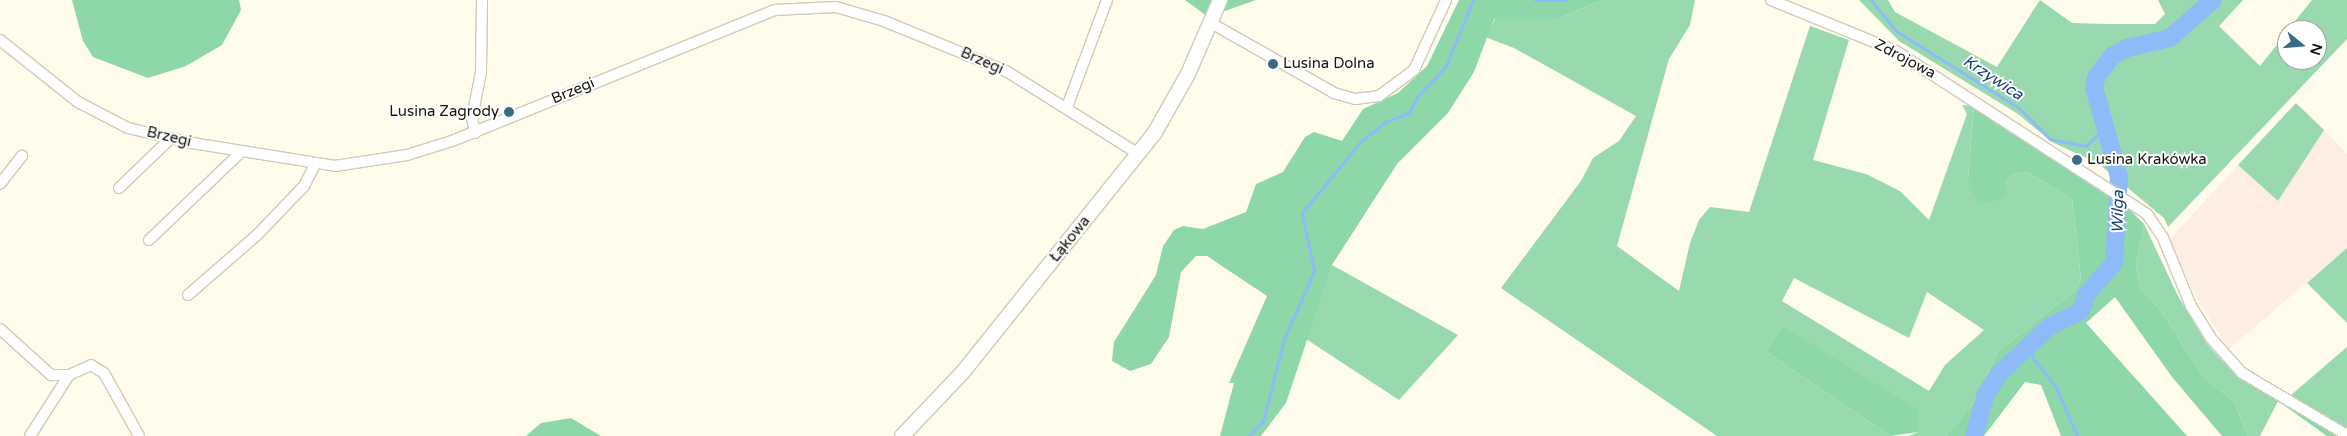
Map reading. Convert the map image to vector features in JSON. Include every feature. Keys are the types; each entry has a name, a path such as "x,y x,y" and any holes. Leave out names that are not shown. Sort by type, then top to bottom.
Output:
{"street":[{"path":"475,133 472,118 482,72 482,0"},
{"path":"1067,107 1107,0"},
{"path":"1220,0 1211,23 1334,94 1355,99 1379,96 1414,70 1446,0"},
{"name":"Zdrojowa","path":"1771,0 1896,51 2127,199 2154,222 2190,306 2210,337 2242,373 2347,434"},
{"name":"Brzegi","path":"0,40 78,102 128,128 241,152 315,164 358,164 407,155 475,133 738,22 774,10 809,5 836,7 884,21 948,46 1006,72 1067,107 1139,154"},
{"name":"Łąkowa","path":"902,436 962,372 1139,154 1171,109 1211,23"},
{"path":"119,188 171,138"},
{"path":"149,240 241,152"},
{"path":"0,184 22,156"},
{"path":"188,295 257,235 304,186 315,164"},
{"path":"0,329 41,369 59,377 69,376 91,366 104,372 139,436"},
{"path":"30,436 69,376"}],"shaded area":[{"path":"2324,130 2347,154 2347,248 2229,349 2198,301 2169,240 2238,165 2278,201"}],"green space":[{"path":"72,0 239,0 241,10 222,45 186,66 148,78 93,57 83,41"},
{"path":"1185,0 1256,0 1208,17"},
{"path":"1459,0 1602,0 1557,19 1494,19 1474,72 1448,113 1397,164 1332,265 1286,403 1261,436 1220,436 1234,383 1229,383 1267,296 1207,256 1196,256 1181,272 1169,337 1151,364 1130,371 1112,361 1114,342 1156,275 1163,246 1174,230 1183,226 1203,229 1246,212 1256,184 1283,172 1305,137 1314,132 1342,141 1363,109 1398,93 1427,66"},
{"path":"1602,0 1695,0 1690,25 1669,59 1617,246 1679,291 1690,243 1699,220 1710,207 1749,212 1810,26 1849,40 1813,160 1866,174 1900,191 1929,220 1967,114 1962,105 1974,106 1968,176 2005,183 2012,175 2027,172 2072,199 2081,279 2075,291 1998,351 1975,401 1946,436 1909,436 1918,432 1782,326 1765,351 1890,436 1717,436 1501,288 1581,181 1593,158 1619,141 1636,116 1514,48 1485,37 1495,19 1557,19","holes":["1794,278 1909,338 1927,292 1984,330 1945,365 1929,391 1782,301"]},
{"path":"1859,0 1888,0 1895,12 1997,67 2040,0 2072,23 2155,24 2165,14 2158,0 2243,0 2219,26 2260,66 2277,45 2277,70 2317,70 2168,227 2164,218 2099,164 2052,142 2018,114 1899,41"},
{"path":"2312,0 2347,0 2347,39 2327,60 2327,20 2296,20"},
{"path":"2296,103 2324,130 2278,201 2238,165"},
{"path":"1974,106 2118,198 2144,224 2136,266 2140,287 2161,311 2202,375 2234,402 2248,436 2222,436 2172,377 2115,297 2086,323 2187,436 2061,436 2041,385 2025,382 1984,436 1946,436 1975,401 1998,351 2075,291 2081,279 2072,199 2027,172 2012,175 2005,183 2006,196 1995,200 1980,203 1972,191 1968,177"},
{"path":"2144,224 2178,296 2207,344 2231,370 2278,401 2260,436 2248,436 2234,402 2202,375 2161,311 2140,287 2136,266"},
{"path":"2347,248 2347,323 2307,283"},
{"path":"1332,265 1458,335 1399,400 1306,339"},
{"path":"1782,326 1918,410 1918,432 1890,436 1765,351"},
{"path":"2347,347 2347,428 2291,395"},
{"path":"2278,401 2342,436 2327,436"},
{"path":"571,418 601,436 526,436 541,423"}],"waterway":[{"path":"1249,436 1263,421 1284,339 1314,271 1302,213 1361,141 1385,122 1409,113 1417,97 1446,66 1473,0"},
{"path":"1535,0 1566,0"},
{"name":"Krzywica","path":"1871,0 1896,31 2019,108 2050,139 2086,146 2106,126"},
{"name":"Wilga","path":"1974,436 1986,394 1999,374 2050,326 2081,311 2087,294 2114,263 2119,177 2094,87 2096,78 2112,56 2127,48 2170,38 2213,0"},
{"path":"2026,349 2056,387 2077,436"}],"place":[{"name":"Lusina Dolna","path":"1273,64"},
{"name":"Lusina Zagrody","path":"509,112"},
{"name":"Lusina Krakówka","path":"2077,160"}]}
